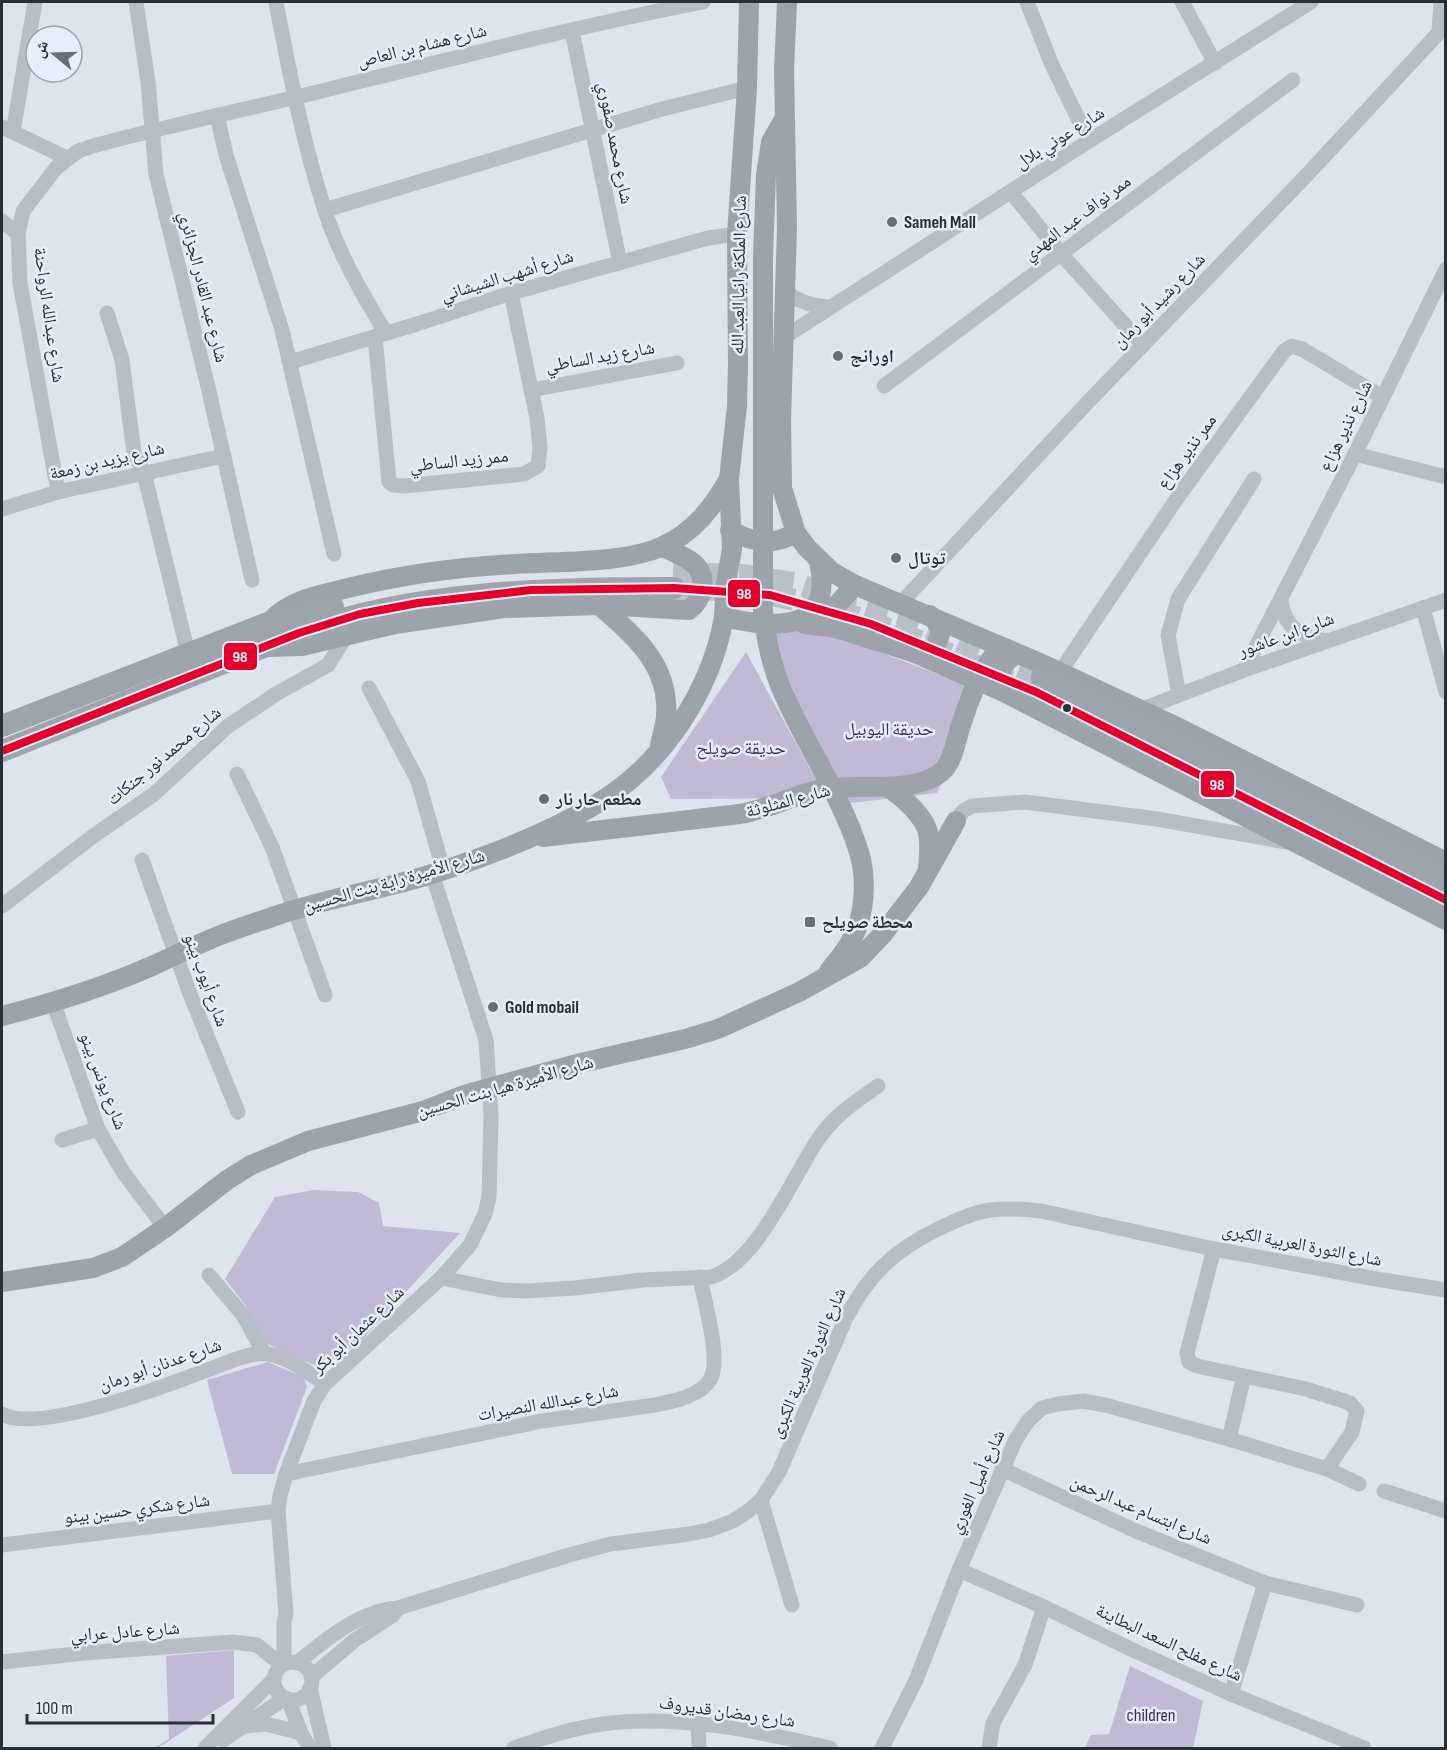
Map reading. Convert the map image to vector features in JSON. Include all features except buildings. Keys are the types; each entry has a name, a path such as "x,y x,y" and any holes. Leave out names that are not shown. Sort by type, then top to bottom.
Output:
{"highway":[{"path":"2,726 269,623 356,601 473,581 533,575 673,580 531,590 418,603 340,619 265,646 2,751"},
{"path":"1046,681 1446,878"},
{"path":"1046,681 1446,900"}],"main road":[{"name":"شارع الملكة رانيا العبد الله","path":"724,617 731,539 729,479 737,396 737,234 747,88 749,2"},
{"path":"787,2 783,121 787,227 783,338 782,488 796,533 819,561 832,572 855,585 930,615 1009,651 1046,681 1140,710 1173,724 1446,862"},
{"path":"783,121 773,136 767,154 764,257 765,434 761,584 766,637 780,687 847,822 860,854 864,882 861,913 854,936 822,980"},
{"path":"269,623 277,613 290,606 313,597 362,585 445,570 539,562 577,562 634,555 663,547 677,539 702,518 717,500 729,479"},
{"path":"731,539 742,537 761,542 779,540 796,533"},
{"path":"265,646 302,646 395,624 474,611 538,606 599,605 689,610 703,589 700,572 688,559 663,547"},
{"path":"797,621 816,608 821,598 823,586 819,561"},
{"path":"836,628 836,606 855,585"},
{"path":"599,605 635,637 652,658 659,673 665,696 666,717 659,751"},
{"path":"915,653 927,653 934,649 938,640 941,631 930,615"},
{"path":"724,617 756,623 797,621 836,628 915,653 1004,692 1446,920"},
{"name":"شارع الأميرة راية بنت الحسين","path":"2,1016 53,1002 153,966 220,936 294,910 438,872 497,852 599,803 639,772 659,751 699,694 716,653 724,617"},
{"path":"1004,692 999,680 1009,651"},
{"name":"شارع المثلوثة","path":"529,838 650,826 756,812 822,789 888,787 928,780 945,767 952,756 965,712 978,681 993,656 1009,651"},
{"path":"888,787 907,803 926,829 929,844 927,873"},
{"name":"شارع الأميرة هيا بنت الحسين","path":"2,1282 75,1271 104,1264 137,1248 227,1180 251,1165 308,1141 423,1111 464,1095 717,1029 822,980 860,958 897,917 927,873 956,821"}],"street":[{"path":"35,2 7,129 67,159"},
{"name":"شارع عبد القادر الجزائري","path":"136,2 148,82 156,174 252,580"},
{"path":"276,2 296,97 325,210 381,335"},
{"path":"619,2 621,18"},
{"name":"شارع هشام بن العاص","path":"151,132 458,56 621,18 703,2"},
{"path":"1027,2 1052,65 1089,141"},
{"path":"1182,2 1215,63"},
{"name":"شارع عوني بلال","path":"783,338 1089,141 1215,63 1294,6 1311,2"},
{"path":"1441,2 1442,28"},
{"name":"شارع رشيد أبو رمان","path":"900,604 1143,345 1304,178 1442,28"},
{"name":"شارع محمد صفوري","path":"572,31 620,263"},
{"name":"ممر نواف عبد المهدي","path":"884,386 1293,81"},
{"path":"325,210 662,109 747,88"},
{"path":"217,115 226,155 265,273 291,362 334,554"},
{"name":"شارع عبدالله الرواحنة","path":"58,492 20,282 18,234 23,211 51,174 78,152 93,146 151,132"},
{"path":"1011,192 1061,254 1143,345"},
{"path":"2,221 18,234"},
{"name":"شارع أشهب الشيشاني","path":"291,362 511,293 708,238 737,234"},
{"name":"شارع نذير هزاع","path":"1245,670 1446,269"},
{"path":"785,292 810,306 831,307"},
{"name":"ممر زيد الساطي","path":"381,335 387,477 393,485 405,486 524,474 538,466 540,448 531,390 511,293"},
{"path":"107,313 122,360 134,453 144,473 188,653"},
{"name":"ممر نذير هزاع","path":"1046,681 1284,351 1297,346 1382,397"},
{"name":"شارع زيد الساطي","path":"531,390 677,363"},
{"path":"1355,454 1446,477"},
{"name":"شارع يزيد بن زمعة","path":"2,509 58,492 223,456"},
{"path":"1179,695 1168,635 1178,599 1254,479"},
{"path":"1281,600 1282,611 1290,625 1306,637 1327,641"},
{"name":"شارع ابن عاشور","path":"1140,710 1245,670 1446,600"},
{"path":"1423,608 1446,692"},
{"name":"شارع محمد نور جنكات","path":"2,906 92,837 154,794 228,726 276,694 328,665 347,635"},
{"name":"شارع عثمان أبو بكر","path":"284,1668 292,1619 286,1614 278,1511 286,1474 314,1401 325,1384 441,1278 470,1245 485,1214 489,1189 490,1088 486,1040 438,872 418,781 369,688"},
{"path":"237,774 272,847 325,995"},
{"path":"956,821 963,811 972,806 1025,802 1157,819 1297,844"},
{"name":"شارع أيوب بينو","path":"142,860 194,1004 238,1112"},
{"name":"شارع يونس بينو","path":"53,1002 98,1129 123,1172 165,1228"},
{"path":"441,1278 501,1290 526,1291 720,1274 746,1254 827,1127 848,1106 878,1086"},
{"path":"62,1140 98,1129"},
{"name":"شارع الثورة العربية الكبرى","path":"205,1749 284,1668 356,1622 386,1609 398,1608 568,1555 611,1544 689,1534 709,1530 733,1521 761,1500 774,1481 792,1445 828,1358 855,1301 868,1282 898,1252 957,1219 990,1210 1015,1208 1062,1215 1382,1281 1446,1290"},
{"path":"1214,1248 1187,1353 1188,1358 1192,1365 1306,1389 1350,1403 1357,1412 1352,1432 1327,1469"},
{"path":"209,1275 243,1315 264,1353 297,1365 325,1384"},
{"name":"شارع عبدالله النصيرات","path":"286,1474 542,1421 672,1402 696,1392 709,1380 714,1364 699,1277"},
{"name":"شارع عدنان أبو رمان","path":"2,1414 17,1418 35,1418 95,1407 141,1394 232,1361 264,1353"},
{"path":"1229,1439 1244,1376"},
{"name":"شارع أميل الغوري","path":"882,1749 916,1680 959,1570 1015,1441 1028,1421 1042,1408 1083,1401 1105,1405 1327,1469 1359,1484"},
{"name":"شارع ابتسام عبد الرحمن","path":"1002,1469 1136,1531 1265,1583 1357,1605"},
{"path":"1384,1491 1446,1511"},
{"path":"761,1500 792,1605"},
{"name":"شارع شكري حسين بينو","path":"2,1545 278,1511"},
{"name":"شارع مفلح السعد البطاينة","path":"959,1570 1231,1694 1364,1749"},
{"path":"1231,1694 1265,1583"},
{"path":"989,1749 993,1723 1025,1665 1044,1607"},
{"name":"شارع الثورة العربية الكبرى","path":"311,1682 355,1640 392,1616 398,1608"},
{"name":"شارع عادل عرابي","path":"2,1662 84,1653 234,1642 251,1645 253,1651 284,1668"},
{"path":"310,1749 286,1699 277,1692 284,1668 306,1668 311,1682 324,1749"},
{"path":"211,1749 240,1727 286,1699 302,1698 311,1682"},
{"name":"شارع رمضان قديروف","path":"514,1749 570,1730 638,1721 698,1724 764,1734 830,1749"},
{"path":"240,1727 257,1724 301,1733"},
{"path":"698,1724 699,1749"}],"green space":[{"name":"حديقة اليوبيل","path":"815,628 967,685 976,696 937,793 851,803 800,714 780,661 775,630"},
{"name":"حديقة صويلح","path":"746,652 826,798 671,799 661,777"},
{"path":"313,1190 358,1192 379,1203 383,1226 460,1233 358,1344 321,1368 263,1342 246,1306 225,1279 275,1197"},
{"path":"268,1362 304,1377 307,1387 274,1474 232,1474 207,1380"},
{"path":"234,1650 234,1698 155,1748 169,1739 166,1656"},
{"name":"children","path":"1130,1666 1203,1701 1193,1748 1085,1748 1091,1735 1109,1734"}],"tunnel":[{"path":"673,573 741,575 794,583 915,622 1042,677"},
{"path":"674,588 758,593 805,602 906,636 1036,692"}],"transit line":[{"name":"98","path":"2,751 299,633 360,614 418,603 531,590 674,588 770,595 871,624 1036,692 1446,900"}],"place":[{"name":"Sameh Mall","path":"892,222"},
{"name":"اورانج","path":"838,356"},
{"name":"توتال","path":"896,558"},
{"name":"مطعم حار نار","path":"544,799"},
{"name":"محطة صويلح","path":"810,922"},
{"name":"Gold mobail","path":"493,1007"}]}
